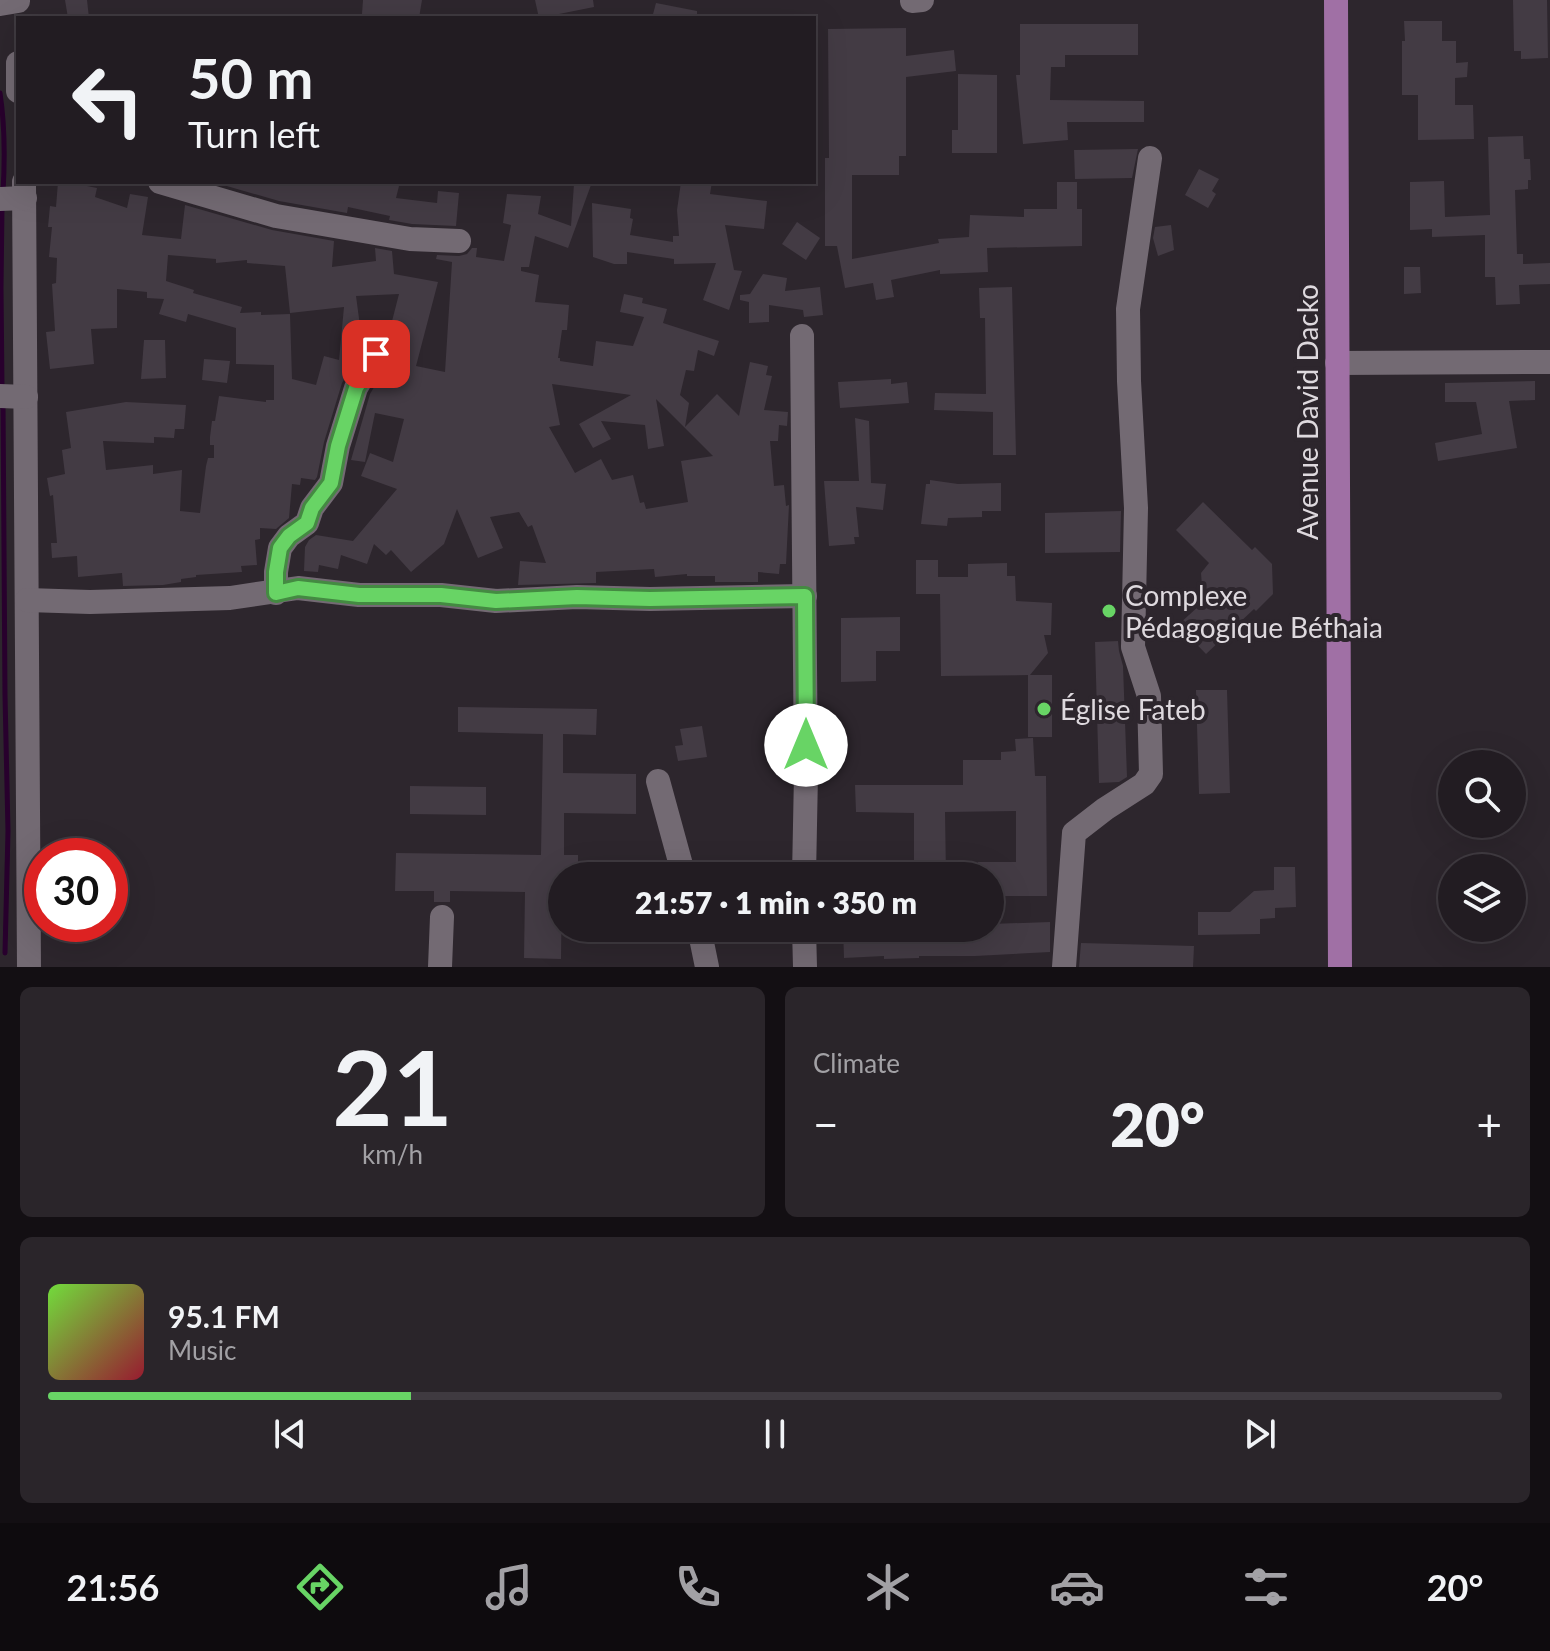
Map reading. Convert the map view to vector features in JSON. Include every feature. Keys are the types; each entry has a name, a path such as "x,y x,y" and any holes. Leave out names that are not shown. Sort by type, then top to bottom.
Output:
{"main road":[{"name":"Avenue David Dacko","path":"1336,0 1340,967"}],"street":[{"path":"1064,967 1074,833 1144,784 1151,774 1149,696 1133,647 1136,508 1128,323 1150,158"},
{"path":"167,184 276,216 410,239 459,241"},
{"path":"0,199 24,190 29,967"},
{"path":"802,336 804,862"},
{"path":"276,593 280,548 289,536 307,523 312,508 331,483 338,446 356,388 376,354"},
{"path":"1337,363 1550,362"},
{"path":"0,396 26,397"},
{"path":"27,600 90,602 230,598 298,588 359,595 441,595 496,601 577,597 805,596"},
{"path":"658,781 680,862"},
{"path":"440,967 442,917"},
{"path":"702,942 707,967"},
{"path":"804,942 805,967"}],"building":[{"path":"65,0 87,0 89,16 68,16"},
{"path":"363,0 422,0 419,16 362,14"},
{"path":"535,0 593,0 594,7 539,16"},
{"path":"1513,0 1547,0 1548,58 1521,59 1521,51 1514,51"},
{"path":"656,3 697,11 697,16 653,16"},
{"path":"1404,21 1442,21 1442,41 1456,41 1456,63 1468,62 1467,77 1455,78 1455,105 1473,105 1474,139 1418,140 1418,95 1402,95"},
{"path":"1020,24 1138,24 1138,55 1065,55 1065,67 1051,67 1050,100 1144,101 1144,122 1067,122 1068,140 1023,144 1016,75 1020,75"},
{"path":"906,28 906,56 954,50 956,71 906,77 906,156 899,156 899,175 852,175 852,259 939,243 938,239 969,237 970,215 1024,217 1024,209 1057,209 1057,182 1077,182 1077,209 1082,209 1082,246 987,248 988,272 940,274 940,270 891,280 894,297 876,300 873,283 845,288 837,246 825,246 825,158 829,158 828,29"},
{"path":"958,74 997,75 997,153 952,153 952,130 958,130"},
{"path":"1523,136 1524,159 1530,159 1531,180 1528,180 1528,189 1515,190 1517,254 1523,254 1523,264 1550,263 1550,284 1519,285 1520,304 1496,305 1495,277 1485,277 1485,235 1432,237 1432,229 1410,230 1410,182 1444,181 1445,217 1490,215 1488,137"},
{"path":"1138,149 1132,178 1075,179 1074,150"},
{"path":"1199,169 1219,179 1212,191 1216,194 1208,208 1185,195"},
{"path":"58,184 77,184 97,188 95,197 127,208 130,194 148,197 142,235 181,239 185,205 272,230 334,241 332,267 376,261 375,248 392,251 394,274 438,282 416,366 445,372 452,262 436,259 437,255 459,256 477,248 476,257 504,261 511,225 503,223 507,194 541,196 538,214 571,226 574,184 591,185 568,248 535,236 529,267 521,267 521,271 539,275 535,302 569,305 567,330 562,330 558,358 560,361 593,366 596,341 633,346 644,317 620,312 624,294 643,298 642,303 667,309 663,323 719,341 714,356 698,350 694,371 686,370 680,395 689,403 685,427 717,394 739,416 750,362 768,366 766,375 772,376 764,410 788,412 787,426 779,425 778,441 770,441 774,486 784,485 786,506 789,505 786,564 780,564 779,574 758,572 758,582 715,582 715,576 687,574 655,577 654,569 596,572 596,583 518,585 520,561 546,563 532,525 528,527 519,512 490,517 503,548 478,558 457,509 444,544 411,572 391,550 386,555 374,544 367,564 341,555 338,569 319,565 318,572 304,571 305,547 309,540 316,535 353,541 397,489 361,476 370,453 393,462 404,419 375,413 365,462 351,460 370,394 391,355 389,346 375,339 363,346 342,383 317,477 315,480 301,478 300,485 292,484 289,518 276,529 260,528 260,539 255,540 257,565 241,566 242,572 196,575 163,585 123,586 122,573 78,577 77,556 52,558 51,543 57,543 53,495 50,496 47,478 65,474 62,450 71,448 66,412 126,402 186,405 184,429 175,429 174,438 154,437 154,443 103,441 106,470 153,465 153,474 182,470 180,511 200,513 208,458 214,458 214,445 210,445 210,437 219,396 266,402 274,400 274,365 236,364 236,328 188,314 186,322 159,314 164,299 147,298 147,292 117,289 117,328 91,329 94,364 50,369 46,332 55,331 52,284 56,283 57,258 49,257 52,227 48,227 50,206 56,207","holes":["168,255 216,259 216,263 247,260 247,263 285,266 290,313 344,307 339,360 324,356 316,385 292,379 290,314 240,313 242,307 193,293 194,290 166,281","399,294 390,329 360,326 356,296","552,384 631,395 579,424 593,448 611,439 601,421 645,425 648,449 664,446 656,399 713,456 681,461 688,502 646,509 644,502 640,503 633,475 612,480 601,459 575,473 549,427 560,425"]},
{"path":"220,184 400,184 396,198 437,203 438,191 459,193 456,226 412,224 348,207 347,213 279,201"},
{"path":"681,184 712,184 710,194 767,201 764,229 725,225 734,270 742,271 729,310 703,300 716,263 674,264 674,259 627,252 627,264 614,264 593,257 592,203 631,209 630,235 673,242 673,236 679,236 677,210"},
{"path":"797,222 820,238 806,260 782,244"},
{"path":"1171,225 1174,250 1158,256 1153,238 1155,227"},
{"path":"1404,267 1420,267 1421,293 1404,294"},
{"path":"763,274 787,278 785,291 820,287 823,315 804,317 803,310 769,305 769,322 749,323 749,302 740,300 740,295 750,294"},
{"path":"1012,287 1016,455 993,455 993,412 934,410 935,393 986,394 985,318 980,318 979,288"},
{"path":"144,340 165,340 166,378 141,379"},
{"path":"204,359 230,361 227,383 202,380"},
{"path":"891,379 891,384 907,382 909,403 840,408 838,382"},
{"path":"1535,381 1535,400 1509,401 1517,448 1438,461 1435,443 1482,434 1476,402 1445,402 1445,383"},
{"path":"855,418 869,421 871,483 886,484 883,510 856,507 859,537 854,537 855,544 829,546 824,481 859,481"},
{"path":"930,480 958,484 1001,483 1001,511 982,511 982,517 948,518 947,526 921,524 926,484 930,484"},
{"path":"1203,502 1252,550 1255,547 1272,564 1273,594 1206,654 1178,625 1212,594 1202,586 1201,573 1209,563 1176,530"},
{"path":"1121,511 1120,552 1045,553 1045,513"},
{"path":"916,560 938,560 938,577 968,577 968,564 1007,563 1007,576 1015,576 1016,601 1052,603 1051,635 1044,635 1048,653 1030,675 941,676 940,594 916,594"},
{"path":"900,617 900,651 876,651 876,681 841,682 841,618"},
{"path":"1118,641 1123,666 1127,777 1119,782 1099,783 1095,642"},
{"path":"1028,675 1052,675 1052,737 1028,737"},
{"path":"1196,690 1227,690 1230,793 1199,794"},
{"path":"458,707 597,709 596,735 563,734 563,773 636,774 636,814 564,813 564,855 578,855 578,862 548,862 548,942 561,942 561,959 524,958 525,892 450,891 450,902 434,902 434,891 395,891 396,853 541,855 543,734 458,732"},
{"path":"702,726 707,757 678,761 675,746 683,745 680,729"},
{"path":"1033,738 1035,776 1046,776 1047,896 1004,896 1004,862 1016,862 1016,811 945,812 946,862 880,862 914,860 914,813 856,812 855,785 963,785 963,760 1001,760 1001,752 1016,751 1015,739"},
{"path":"410,786 486,787 486,815 410,814"},
{"path":"1274,867 1295,867 1296,907 1275,908 1275,918 1260,919 1260,934 1198,935 1198,912 1230,912 1254,891 1274,890"},
{"path":"1050,922 1050,952 844,958 843,942 1004,942 1004,924"},
{"path":"1081,943 1194,946 1193,967 1079,967"}],"waterway":[{"path":"0,93 4,142 3,192"},
{"path":"2,206 2,388"},
{"path":"3,402 8,831 5,953"}],"place":[{"name":"Complexe Pédagogique Béthaia","path":"1109,611"},
{"name":"Église Fateb","path":"1044,709"}],"route":[{"path":"376,354 356,388 338,446 331,483 312,508 307,523 289,536 280,548 276,593 298,588 359,595 441,595 496,601 577,597 805,596 806,745"}]}
